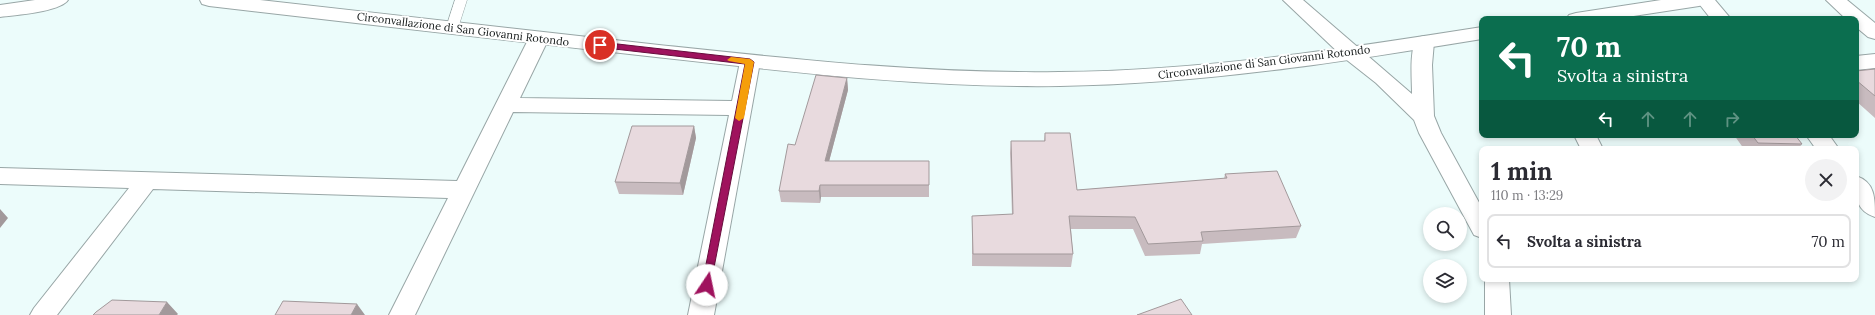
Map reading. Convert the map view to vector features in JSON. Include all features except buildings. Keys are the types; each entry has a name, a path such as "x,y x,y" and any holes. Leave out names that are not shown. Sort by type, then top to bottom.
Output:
{"street":[{"path":"0,11 47,4 59,0"},
{"name":"Circonvallazione di San Giovanni Rotondo","path":"209,0 750,62 852,72 957,79 1062,79 1180,74 1479,33"},
{"path":"1292,0 1350,52 1383,78 1423,116"},
{"path":"1595,16 1699,0"},
{"path":"1705,0 1718,16"},
{"path":"1835,0 1854,16"},
{"path":"1859,20 1875,33"},
{"path":"402,315 539,38"},
{"path":"1424,42 1422,65 1423,116 1430,133 1473,198 1479,219"},
{"path":"1859,63 1875,61"},
{"path":"701,315 750,62"},
{"path":"506,105 741,108"},
{"path":"1819,138 1825,146"},
{"path":"0,176 463,190"},
{"path":"43,315 147,181"},
{"path":"1859,188 1875,208"},
{"path":"1497,282 1498,315"}],"lane":[{"path":"452,28 461,0"}],"slow traffic":[{"path":"731,60 750,62 739,118"}],"route":[{"path":"600,45 750,62 707,285"}]}
